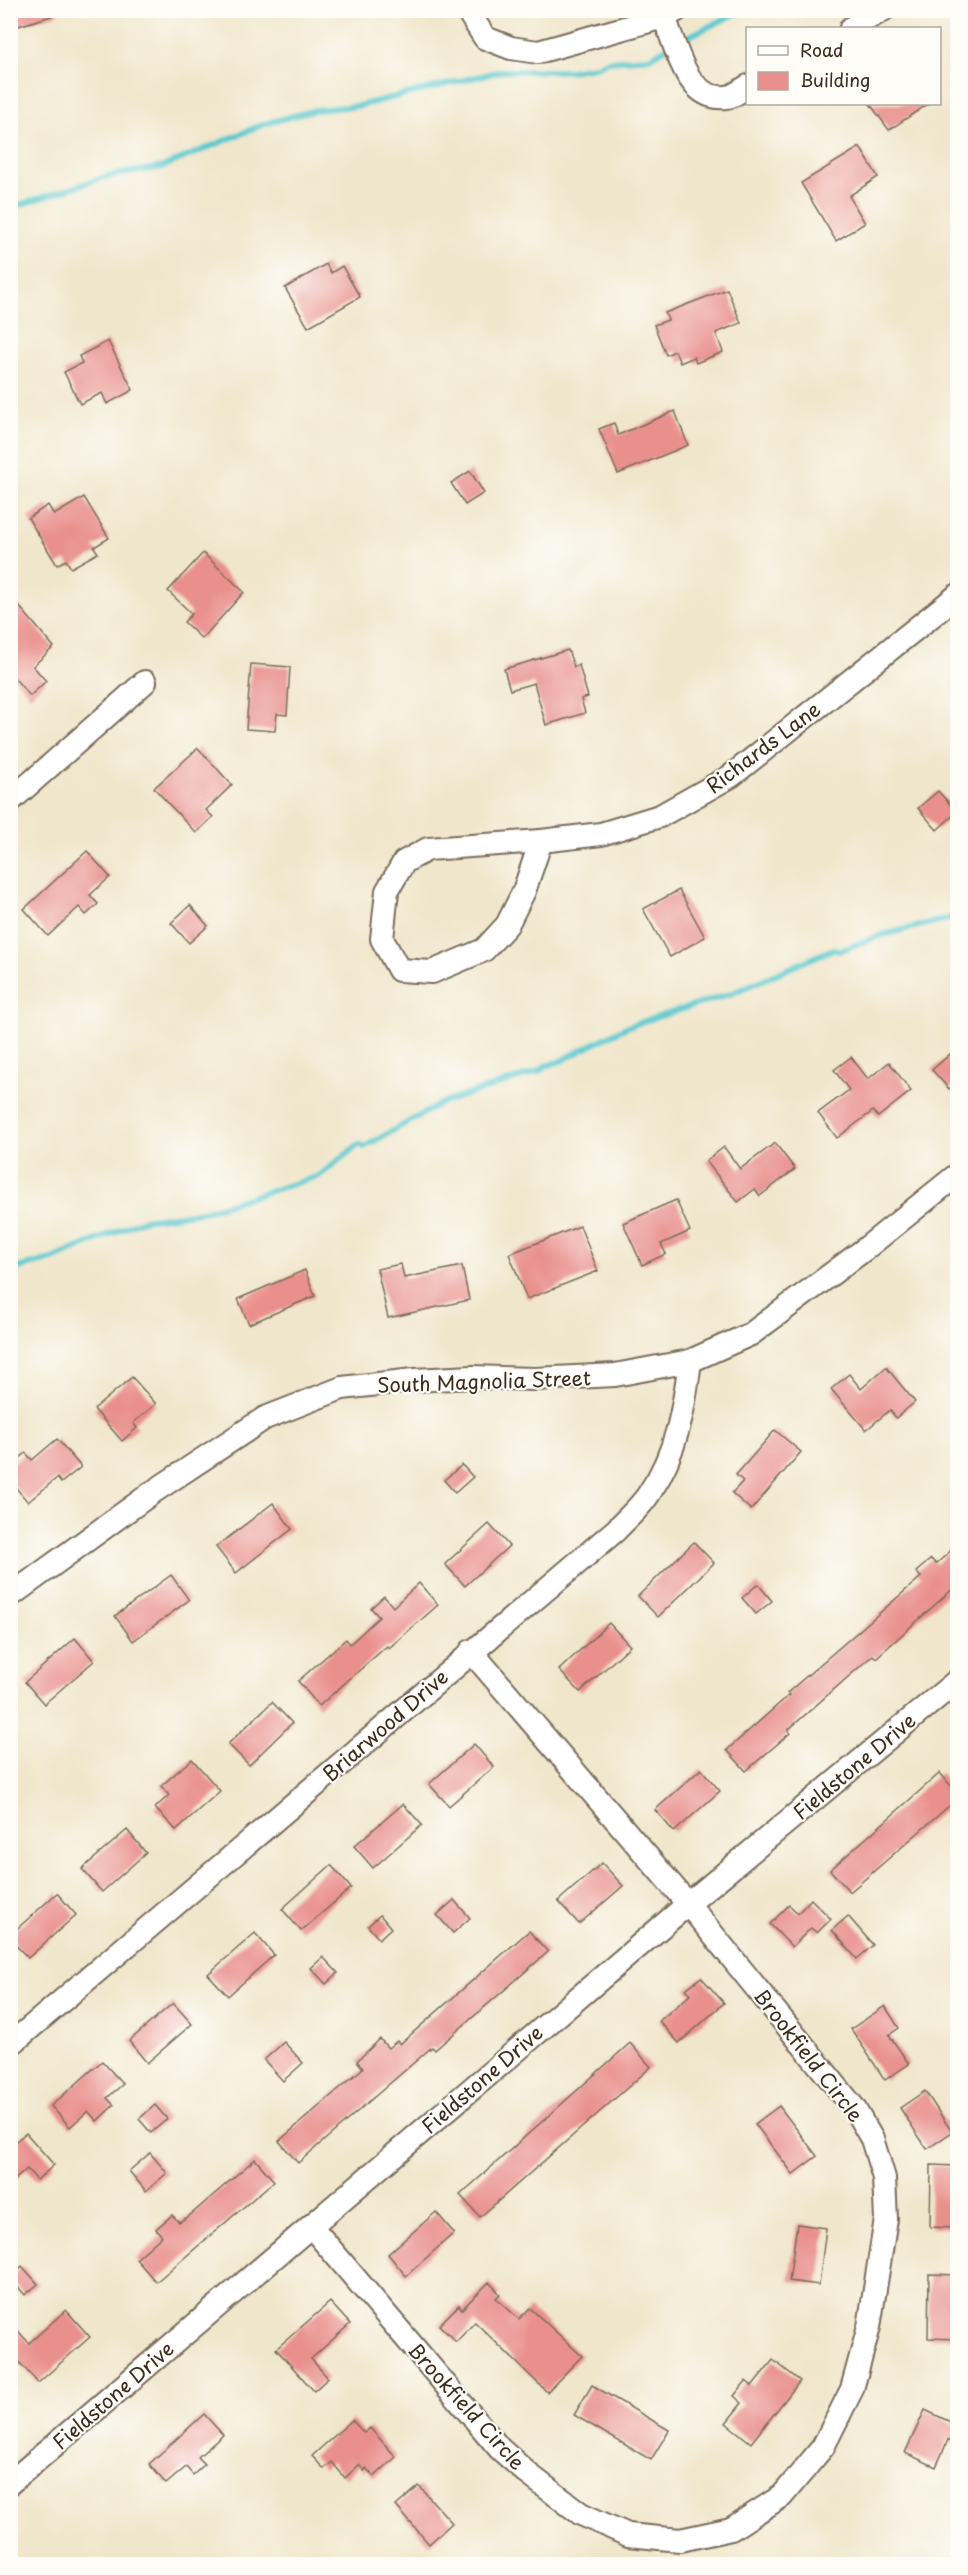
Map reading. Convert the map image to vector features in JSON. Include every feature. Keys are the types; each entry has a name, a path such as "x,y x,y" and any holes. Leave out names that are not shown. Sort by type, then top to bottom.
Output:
{"street":[{"path":"467,10 485,38 511,48 538,52 671,14 692,83 708,95 728,98 746,87"},
{"path":"853,27 883,10"},
{"name":"Richards Lane","path":"541,841 524,891 507,925 484,950 432,972 399,970 382,939 387,891 404,862 428,849 601,834 660,816 731,776 957,595"},
{"path":"10,801 145,682"},
{"name":"South Magnolia Street","path":"10,1596 153,1492 265,1418 342,1388 460,1377 535,1379 615,1375 690,1361 752,1334 865,1249 957,1174"},
{"name":"Briarwood Drive","path":"10,2045 616,1530 650,1494 673,1450 685,1403 690,1361"},
{"name":"Brookfield Circle","path":"311,2226 500,2449 581,2514 628,2535 680,2540 731,2529 782,2496 823,2446 852,2390 869,2327 886,2219 884,2178 872,2139 854,2108 688,1904 471,1651"},
{"name":"Fieldstone Drive","path":"10,2483 688,1904 957,1680"}],"building":[{"path":"10,10 57,10 58,14 15,27"},
{"path":"871,105 926,105 889,130"},
{"path":"860,147 878,177 849,196 865,223 836,241 801,183"},
{"path":"326,264 331,273 342,266 360,297 308,327 285,288"},
{"path":"727,289 741,323 716,333 723,352 696,363 694,357 680,363 675,351 666,355 654,325 668,320 665,313"},
{"path":"108,341 133,390 107,404 102,393 80,404 64,372 82,363 79,356"},
{"path":"675,411 688,445 618,474 599,429 614,423 618,435"},
{"path":"470,471 484,493 465,505 451,483"},
{"path":"84,497 109,538 94,547 98,553 71,568 66,560 57,565 28,518 48,505 54,515"},
{"path":"203,553 244,592 202,639 184,622 192,614 168,591"},
{"path":"19,606 54,647 33,666 46,681 30,696 10,673 10,613"},
{"path":"568,650 574,667 579,665 588,697 581,699 585,713 546,725 534,683 510,690 504,669"},
{"path":"251,664 290,667 287,715 277,714 275,731 246,729"},
{"path":"198,748 232,785 206,810 213,817 196,833 154,788"},
{"path":"938,791 957,812 937,830 918,808"},
{"path":"87,851 110,877 90,895 98,904 86,915 79,907 48,936 24,909"},
{"path":"679,890 705,937 670,957 643,909"},
{"path":"190,905 208,926 189,943 171,923"},
{"path":"957,1048 957,1082 949,1089 932,1070"},
{"path":"851,1057 868,1079 889,1062 911,1091 878,1117 873,1111 837,1138 818,1113 849,1090 834,1070"},
{"path":"775,1143 795,1169 760,1196 755,1189 738,1202 706,1161 724,1147 740,1169"},
{"path":"676,1200 690,1231 661,1244 666,1254 642,1265 623,1223"},
{"path":"580,1226 598,1271 527,1299 509,1254"},
{"path":"401,1264 404,1278 462,1266 469,1300 388,1318 377,1269"},
{"path":"305,1270 315,1296 249,1324 238,1299"},
{"path":"886,1367 915,1402 896,1418 890,1410 866,1430 831,1389 849,1374 861,1389"},
{"path":"132,1377 156,1404 133,1423 137,1428 122,1441 94,1409"},
{"path":"775,1430 801,1452 751,1510 732,1493 743,1481 736,1475"},
{"path":"57,1439 81,1467 61,1483 57,1478 28,1502 10,1481 10,1466 26,1453 32,1460"},
{"path":"462,1465 473,1477 455,1493 444,1480"},
{"path":"273,1503 292,1529 236,1573 216,1547"},
{"path":"489,1524 509,1546 465,1586 445,1564"},
{"path":"694,1542 714,1563 658,1617 638,1596"},
{"path":"957,1545 957,1585 876,1658 873,1655 788,1730 790,1733 746,1771 727,1750 789,1695 787,1693 921,1577 916,1572 931,1559 936,1564"},
{"path":"171,1575 189,1600 133,1641 115,1616"},
{"path":"419,1583 438,1605 319,1706 298,1681 346,1639 350,1644 379,1617 371,1608 384,1596 393,1607"},
{"path":"758,1584 772,1601 756,1614 742,1598"},
{"path":"609,1623 630,1646 580,1692 559,1670"},
{"path":"75,1638 94,1661 44,1704 25,1682"},
{"path":"272,1702 292,1723 249,1765 228,1744"},
{"path":"474,1744 494,1767 449,1806 429,1784"},
{"path":"192,1759 220,1791 176,1830 155,1808 169,1795 161,1786"},
{"path":"701,1769 720,1791 674,1832 655,1810"},
{"path":"940,1773 957,1793 957,1799 850,1892 830,1870"},
{"path":"403,1804 422,1825 373,1868 354,1846"},
{"path":"127,1830 146,1853 102,1892 82,1869"},
{"path":"602,1863 623,1886 579,1924 558,1901"},
{"path":"331,1865 351,1888 301,1931 282,1909"},
{"path":"57,1893 76,1915 28,1958 10,1939 10,1935"},
{"path":"811,1899 831,1919 817,1933 811,1928 792,1947 770,1924 789,1905 798,1913"},
{"path":"454,1900 470,1918 453,1933 437,1915"},
{"path":"380,1915 391,1928 379,1939 368,1926"},
{"path":"848,1916 873,1945 857,1959 832,1930"},
{"path":"529,1931 548,1952 435,2050 432,2047 298,2163 279,2141 363,2068 357,2061 380,2039 388,2048 397,2041 400,2044"},
{"path":"255,1933 274,1955 228,1996 208,1974"},
{"path":"323,1957 338,1973 326,1984 311,1968"},
{"path":"701,1977 724,2003 679,2043 659,2021 691,1994 686,1989"},
{"path":"173,2003 192,2024 147,2063 129,2041"},
{"path":"885,2006 899,2028 889,2035 909,2064 885,2080 851,2029"},
{"path":"284,2042 303,2063 283,2081 264,2060"},
{"path":"630,2043 651,2067 480,2217 460,2195"},
{"path":"102,2061 123,2084 107,2098 114,2105 97,2121 88,2111 70,2127 51,2106"},
{"path":"925,2091 952,2132 927,2149 900,2108"},
{"path":"155,2105 167,2119 151,2133 139,2119"},
{"path":"779,2106 817,2156 793,2174 755,2124"},
{"path":"26,2133 54,2165 37,2180 27,2169 10,2184 10,2146"},
{"path":"150,2153 167,2173 146,2191 129,2171"},
{"path":"255,2159 274,2181 156,2282 136,2259 162,2236 156,2229 172,2215 179,2222 188,2217"},
{"path":"931,2165 957,2166 957,2228 930,2227"},
{"path":"436,2212 454,2233 406,2276 388,2254"},
{"path":"797,2224 826,2228 819,2285 789,2281"},
{"path":"22,2266 38,2284 25,2295 10,2278"},
{"path":"929,2274 957,2275 957,2339 928,2338"},
{"path":"489,2282 500,2294 496,2298 519,2319 530,2308 582,2356 547,2392 475,2322 456,2342 439,2325 459,2305 462,2309"},
{"path":"330,2302 350,2324 311,2359 328,2378 314,2391 276,2349"},
{"path":"66,2310 90,2337 38,2383 10,2352 10,2322 29,2343"},
{"path":"773,2360 800,2381 751,2443 726,2423 742,2403 734,2396 746,2381 752,2386"},
{"path":"592,2385 669,2430 651,2460 574,2415"},
{"path":"925,2410 957,2425 957,2445 948,2440 936,2467 905,2453"},
{"path":"204,2414 223,2435 198,2457 205,2464 193,2475 186,2467 166,2484 149,2464"},
{"path":"352,2420 364,2433 370,2428 396,2457 374,2477 366,2468 364,2471 359,2465 345,2478 332,2462 324,2469 312,2456"},
{"path":"419,2486 452,2523 429,2544 396,2506"}],"waterway":[{"path":"679,41 743,10"},
{"path":"10,208 108,176 162,167 264,124 315,110 358,106 501,71 570,71 595,67 609,61 649,58 670,46"},
{"path":"10,1270 52,1259 143,1220 202,1212 319,1176 359,1144 364,1147 442,1103 540,1071 545,1066 561,1061 626,1027 730,994 833,949 839,951 879,936 958,916"}]}
